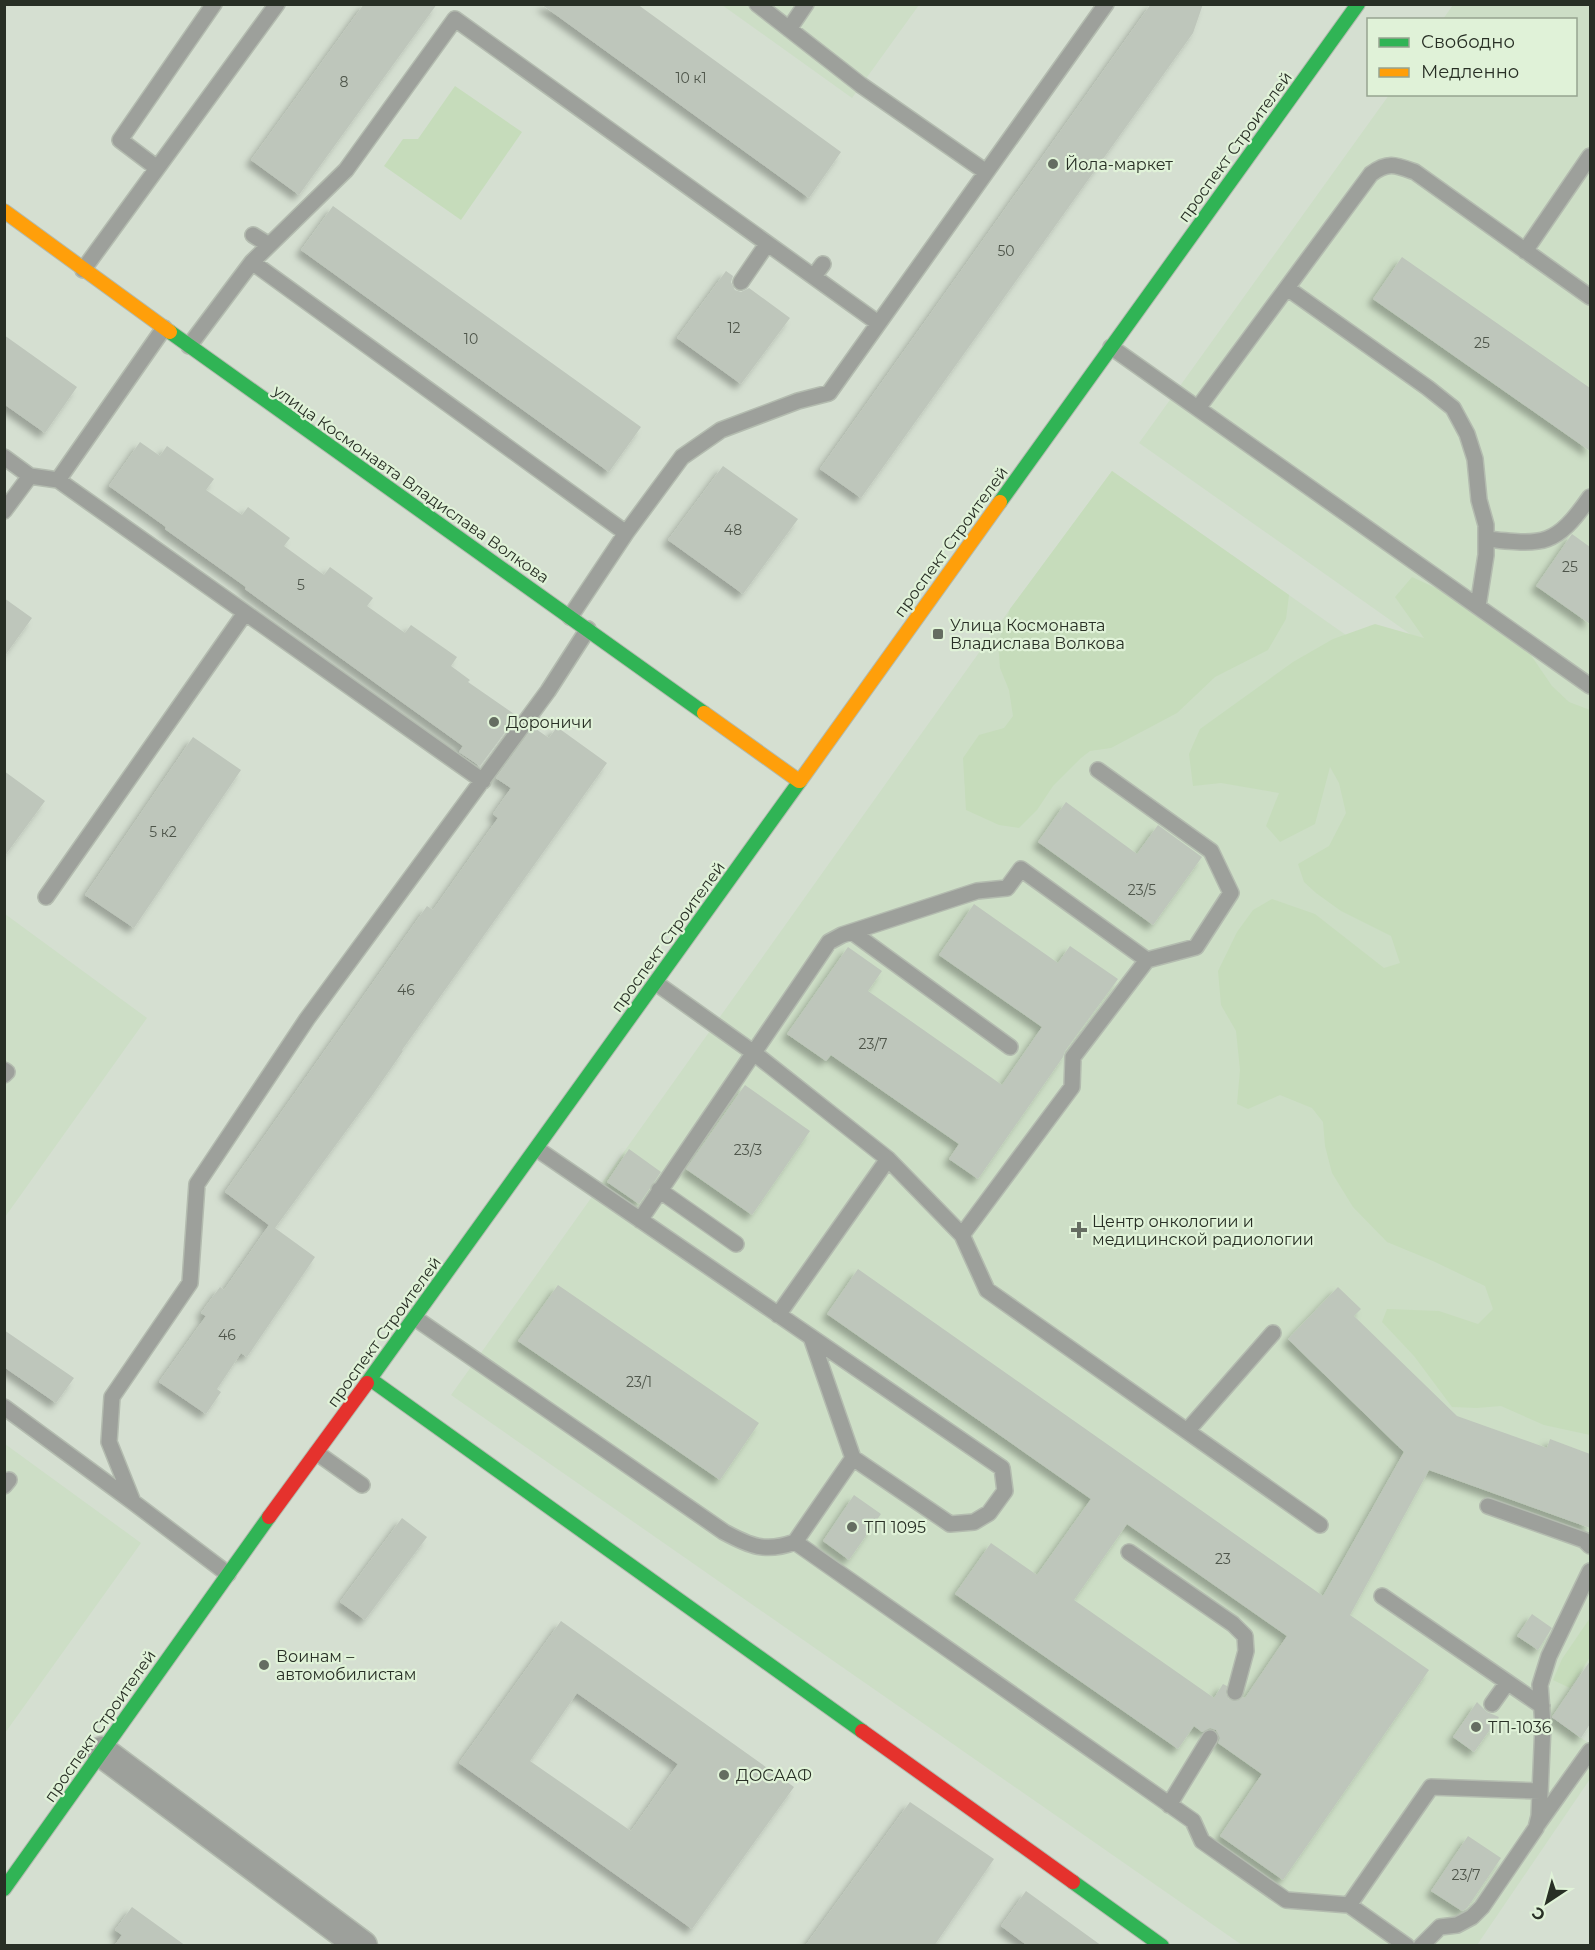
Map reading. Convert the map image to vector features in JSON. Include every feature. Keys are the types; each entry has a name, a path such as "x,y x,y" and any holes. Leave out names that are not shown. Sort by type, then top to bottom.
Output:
{"main road":[{"name":"проспект Строителей","path":"4,1889 228,1574 537,1149 1358,4"},
{"name":"улица Космонавта Владислава Волкова","path":"4,211 83,270 799,782"},
{"path":"370,1380 1162,1946"}],"street":[{"path":"102,1752 362,1946"}],"lane":[{"path":"157,168 120,141 214,4"},
{"path":"83,270 277,4"},
{"path":"757,4 861,85 986,172"},
{"path":"789,29 806,4"},
{"path":"570,617 626,533 682,457 721,430 798,401 829,393 1106,4"},
{"path":"189,346 252,262 346,170 455,19 878,323"},
{"path":"1525,251 1590,156"},
{"path":"1198,408 1371,174 1383,165 1398,166 1415,172 1590,297"},
{"path":"253,235 270,245"},
{"path":"741,282 767,244"},
{"path":"252,262 626,533"},
{"path":"814,276 823,264"},
{"path":"1287,288 1453,408 1467,434 1475,459 1479,500 1486,525 1486,555 1478,606"},
{"path":"58,480 164,328"},
{"path":"1111,347 1590,686"},
{"path":"4,457 30,476 58,480 483,782"},
{"path":"4,511 30,476"},
{"path":"1486,538 1521,543 1541,542 1559,533 1575,519 1590,497"},
{"path":"46,897 245,613"},
{"path":"134,1502 109,1442 112,1397 190,1283 197,1184 307,1019 548,692 588,629"},
{"path":"962,1234 1072,1087 1073,1057 1147,960 1196,947 1231,893 1211,851 1098,770"},
{"path":"640,1220 829,942 852,932 976,891 1007,888 1022,869 1147,960"},
{"path":"852,932 1010,1047"},
{"path":"656,983 754,1053 888,1160 962,1234 987,1290 1320,1525"},
{"path":"4,1070 7,1072 4,1075"},
{"path":"537,1149 1002,1468 1005,1491 989,1513 974,1522 950,1524 853,1458 811,1337"},
{"path":"778,1315 888,1160"},
{"path":"659,1191 736,1244"},
{"path":"415,1318 724,1532 744,1543 763,1549 795,1542 853,1458"},
{"path":"1186,1431 1274,1333"},
{"path":"4,1407 228,1574"},
{"path":"317,1453 362,1485"},
{"path":"1488,1506 1584,1540 1590,1546"},
{"path":"795,1542 1192,1821 1202,1840 1286,1900 1350,1905 1407,1946"},
{"path":"1129,1552 1233,1624 1245,1636 1246,1651 1235,1692"},
{"path":"1536,1828 1539,1816 1543,1725 1540,1685 1549,1656 1590,1571"},
{"path":"1382,1596 1542,1706"},
{"path":"1492,1704 1507,1683"},
{"path":"1169,1805 1210,1738"},
{"path":"1421,1946 1440,1927 1457,1924 1472,1917 1482,1907 1590,1751"},
{"path":"1350,1905 1431,1787 1540,1791"}],"shaded area":[{"path":"722,5 919,5 852,98"},
{"path":"1453,5 1590,5 1590,761 1139,443 1388,96 1577,96 1577,18 1444,18"},
{"path":"455,86 522,132 461,220 384,166 403,139 418,139"},
{"name":"Центр онкологии и медицинской радиологии","path":"1112,471 1590,806 1590,1661 1552,1718 1590,1744 1590,1779 1477,1945 1242,1945 451,1395 1010,609"},
{"path":"1112,471 1289,595 1286,619 1268,650 1215,677 1177,713 1111,748 1090,751 1053,786 1037,810 1019,828 999,825 966,810 963,758 979,735 1004,728 1013,716 1009,690 1000,668 998,642 1010,609"},
{"path":"1412,577 1462,600 1524,645 1552,686 1569,702 1590,710 1590,1435 1544,1425 1501,1406 1452,1407 1414,1356 1382,1322 1387,1309 1439,1311 1478,1324 1493,1309 1485,1286 1387,1242 1353,1207 1332,1173 1325,1146 1323,1122 1312,1108 1280,1095 1248,1109 1237,1104 1240,1070 1236,1031 1221,1005 1218,971 1237,932 1253,910 1272,899 1315,914 1384,968 1400,963 1391,936 1341,911 1304,882 1298,864 1329,846 1346,813 1339,783 1330,767 1315,824 1280,842 1266,826 1279,793 1221,783 1193,786 1189,754 1200,729 1293,662 1333,639 1375,624 1424,638 1395,597"},
{"path":"5,914 147,1018 5,1217"},
{"path":"5,1444 141,1543 5,1733"},
{"path":"1590,1618 1590,1657 1570,1688 1553,1680 1562,1659"}],"building":[{"path":"364,4 437,4 299,195 251,160"},
{"path":"541,4 637,4 841,152 809,198"},
{"path":"1151,4 1203,4 1193,33 861,498 820,469"},
{"path":"333,206 641,427 609,472 301,250"},
{"path":"1402,257 1590,388 1590,451 1373,299"},
{"path":"726,271 733,276 731,282 735,290 741,292 749,288 790,318 741,384 677,338"},
{"path":"4,335 77,387 45,433 4,404"},
{"path":"140,442 160,456 167,446 214,479 206,490 242,515 248,507 290,538 284,546 324,575 330,567 373,598 367,606 405,633 411,625 457,657 451,666 470,680 468,682 517,716 480,766 459,752 463,746 245,589 246,587 109,486"},
{"path":"723,466 798,519 743,594 668,540"},
{"path":"1572,534 1590,547 1590,624 1536,586"},
{"path":"4,598 32,618 4,657"},
{"path":"533,727 549,738 557,727 607,763 402,1050 371,1097 275,1228 315,1257 247,1357 241,1353 217,1389 221,1392 206,1414 159,1382 206,1316 201,1313 220,1287 224,1290 269,1225 225,1192 427,906 433,910 498,818 493,814 511,788 496,778"},
{"path":"193,737 241,770 134,928 85,895"},
{"path":"4,771 45,801 4,857"},
{"path":"1066,802 1137,854 1158,825 1202,857 1153,925 1038,842"},
{"path":"974,904 1058,963 1070,946 1118,979 1065,1051 978,1179 949,1159 959,1144 831,1055 826,1061 787,1034 848,947 882,971 868,991 1002,1085 1042,1027 939,955"},
{"path":"745,1085 810,1131 752,1215 686,1169"},
{"path":"629,1149 661,1172 639,1204 607,1182"},
{"name":"Центр онкологии и медицинской радиологии","path":"858,1269 1323,1596 1404,1452 1288,1339 1338,1287 1361,1309 1354,1316 1457,1416 1547,1448 1550,1439 1590,1454 1590,1528 1429,1470 1350,1615 1429,1670 1283,1880 1220,1836 1262,1774 1218,1743 1220,1738 1216,1730 1210,1728 1202,1732 1194,1726 1178,1749 955,1594 991,1543 1037,1575 1091,1499 827,1314","holes":["1127,1524 1287,1636 1245,1698 1237,1701 1229,1699 1226,1694 1227,1686 1223,1684 1214,1698 1074,1600"]},
{"path":"558,1285 759,1423 720,1480 518,1341"},
{"path":"4,1330 74,1378 56,1403 4,1367"},
{"name":"ТП 1095","path":"854,1495 881,1514 849,1560 823,1541"},
{"path":"402,1518 427,1537 365,1620 340,1602"},
{"path":"1532,1614 1552,1628 1538,1650 1517,1636"},
{"name":"ДОСААФ","path":"561,1621 794,1787 692,1929 459,1763","holes":["577,1693 678,1764 631,1831 530,1761"]},
{"path":"1590,1661 1590,1724 1581,1738 1552,1717"},
{"name":"ТП-1036","path":"1477,1702 1487,1712 1499,1717 1474,1752 1453,1737"},
{"path":"910,1802 994,1859 934,1946 805,1946"},
{"path":"1468,1836 1501,1858 1467,1908 1462,1911 1431,1891"},
{"path":"1026,1891 1102,1946 1028,1946 1001,1926"},
{"path":"132,1907 186,1946 114,1946 122,1935 115,1930"}],"traffic: fast":[{"path":"1000,502 1358,4"},
{"path":"170,332 704,713"},
{"path":"367,1383 800,781"},
{"path":"370,1379 862,1731"},
{"path":"4,1889 269,1517"},
{"path":"1073,1882 1162,1946"}],"traffic: slow":[{"path":"4,211 170,332"},
{"path":"800,781 1000,502"},
{"path":"704,713 799,781"}],"traffic: jam":[{"path":"269,1517 367,1383"},
{"path":"862,1731 1073,1882"}],"place":[{"name":"Йола-маркет","path":"1053,164"},
{"name":"Улица Космонавта Владислава Волкова","path":"938,634"},
{"name":"Дороничи","path":"494,722"},
{"name":"Центр онкологии и медицинской радиологии","path":"1079,1230"},
{"name":"ТП 1095","path":"852,1527"},
{"name":"Воинам – автомобилистам","path":"264,1665"},
{"name":"ТП-1036","path":"1476,1727"},
{"name":"ДОСААФ","path":"724,1775"}]}
